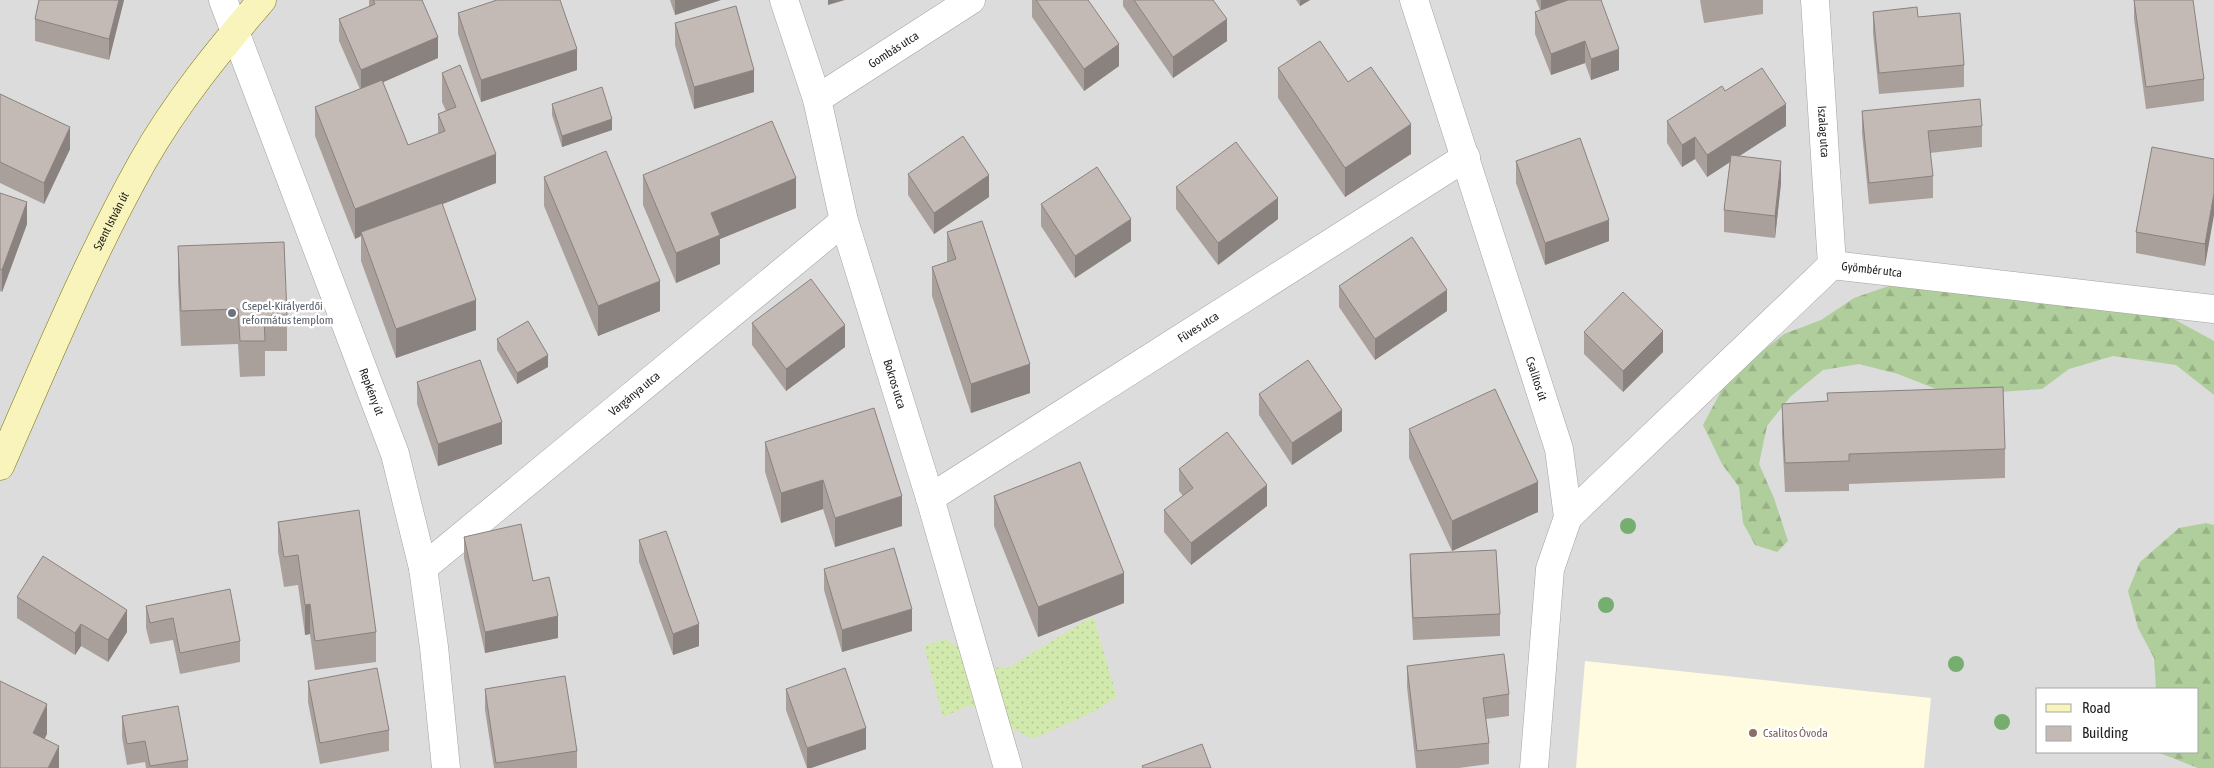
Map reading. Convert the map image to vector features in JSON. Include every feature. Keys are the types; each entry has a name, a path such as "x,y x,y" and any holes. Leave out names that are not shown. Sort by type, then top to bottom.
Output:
{"street":[{"name":"Repkény út","path":"223,0 395,454 423,568 434,647 446,768"},
{"name":"Szent István út","path":"0,466 56,340 144,160 187,93 235,31 262,0"},
{"name":"Bokros utca","path":"784,0 816,99 844,221 930,498 1008,768"},
{"name":"Gombás utca","path":"816,99 971,0"},
{"name":"Csalitos út","path":"1414,0 1559,449 1568,517 1550,569 1534,768"},
{"name":"Iszalag utca","path":"1815,0 1832,265"},
{"name":"Füves utca","path":"930,498 1466,157"},
{"name":"Vargánya utca","path":"423,568 844,221"},
{"name":"Gyömbér utca","path":"1568,517 1832,265 2214,309"}],"shaded area":[{"path":"0,0 2214,0 2214,768 0,768"},
{"name":"Csalitos Óvoda","path":"1585,661 1931,698 1924,768 1576,768"}],"green space":[{"path":"1903,281 2172,318 2214,341 2214,395 2176,365 2113,356 2069,369 2042,389 1974,394 1936,389 1898,374 1859,364 1823,370 1790,397 1767,426 1759,464 1774,498 1788,541 1777,552 1755,545 1743,523 1739,487 1722,464 1703,425 1728,378 1784,334 1821,320 1854,298"},
{"path":"2206,523 2214,525 2214,768 2198,768 2160,753 2199,753 2199,688 2156,688 2154,658 2138,628 2128,591 2140,562 2179,528"},
{"path":"1093,616 1117,697 1089,714 1032,739 970,705 943,717 924,646 945,639 990,667 1008,668"}],"building":[{"path":"39,0 119,0 109,39 35,19"},
{"path":"373,0 422,0 438,37 361,70 339,19 375,4"},
{"path":"497,0 560,0 577,49 481,80 458,13"},
{"path":"1036,0 1088,0 1119,44 1084,69"},
{"path":"1134,0 1213,0 1227,19 1173,57"},
{"path":"1568,0 1601,0 1619,49 1591,59 1585,41 1551,54 1535,12"},
{"path":"2134,0 2193,0 2204,79 2146,87"},
{"path":"736,6 754,70 694,87 675,23"},
{"path":"1917,7 1918,17 1960,13 1964,65 1879,73 1873,12"},
{"path":"1320,41 1348,82 1371,67 1411,124 1345,168 1278,68"},
{"path":"460,65 496,154 355,209 315,107 382,80 408,145 445,131 438,114 456,107 442,73"},
{"path":"1762,68 1786,104 1707,155 1695,137 1682,145 1667,121 1722,86 1725,91"},
{"path":"602,87 612,119 562,136 552,104"},
{"path":"0,94 70,127 44,183 0,162"},
{"path":"1980,99 1982,126 1928,131 1933,176 1869,183 1862,111"},
{"path":"772,121 796,178 711,213 720,235 676,253 643,175"},
{"path":"963,136 989,175 934,213 908,174"},
{"path":"1580,138 1609,220 1545,243 1516,161"},
{"path":"1236,142 1278,198 1218,243 1176,187"},
{"path":"2152,147 2214,159 2214,193 2205,244 2136,232"},
{"path":"606,151 660,281 598,306 544,177"},
{"path":"1731,155 1781,161 1775,216 1724,210"},
{"path":"1097,167 1131,219 1075,256 1041,204"},
{"path":"0,193 27,202 2,270 0,269"},
{"path":"442,203 476,300 396,329 361,232"},
{"path":"982,221 1030,364 971,384 932,267 956,259 947,232"},
{"path":"1412,237 1447,290 1375,339 1339,286"},
{"path":"284,242 287,315 264,316 265,341 240,341 238,309 181,311 178,246"},
{"path":"811,279 845,325 786,369 752,323"},
{"path":"1623,292 1663,331 1623,371 1584,332"},
{"path":"528,321 548,355 517,373 497,339"},
{"path":"480,360 502,422 438,444 417,382"},
{"path":"1308,360 1342,410 1292,443 1259,394"},
{"path":"2003,387 2005,449 1849,454 1849,461 1785,463 1782,404 1828,401 1827,393"},
{"path":"1495,389 1538,482 1452,521 1409,429"},
{"path":"874,408 902,496 835,518 823,480 781,493 765,442"},
{"path":"1227,432 1267,485 1191,543 1164,510 1193,488 1179,469"},
{"path":"1080,462 1124,573 1038,607 994,496"},
{"path":"359,510 376,632 315,641 310,604 305,605 298,555 284,557 278,522"},
{"path":"521,524 533,581 549,577 558,616 485,632 464,537"},
{"path":"666,531 699,624 673,634 639,540"},
{"path":"894,548 912,609 842,630 824,569"},
{"path":"1496,550 1500,614 1413,618 1410,554"},
{"path":"43,556 127,610 108,640 81,624 75,633 17,597"},
{"path":"230,589 240,641 180,653 173,618 150,623 146,606"},
{"path":"1504,654 1509,694 1483,698 1489,743 1417,751 1407,666"},
{"path":"377,668 389,730 320,743 308,681"},
{"path":"845,668 866,728 807,748 786,689"},
{"path":"565,676 577,751 496,763 485,689"},
{"path":"0,681 47,704 33,733 59,746 48,768 0,768"},
{"path":"178,706 188,760 150,766 145,741 127,744 122,716"},
{"path":"1202,744 1211,768 1143,768 1142,766"}],"place":[{"name":"Csepel-Királyerdői református templom","path":"232,313"},
{"name":"Csalitos Óvoda","path":"1753,733"}]}
